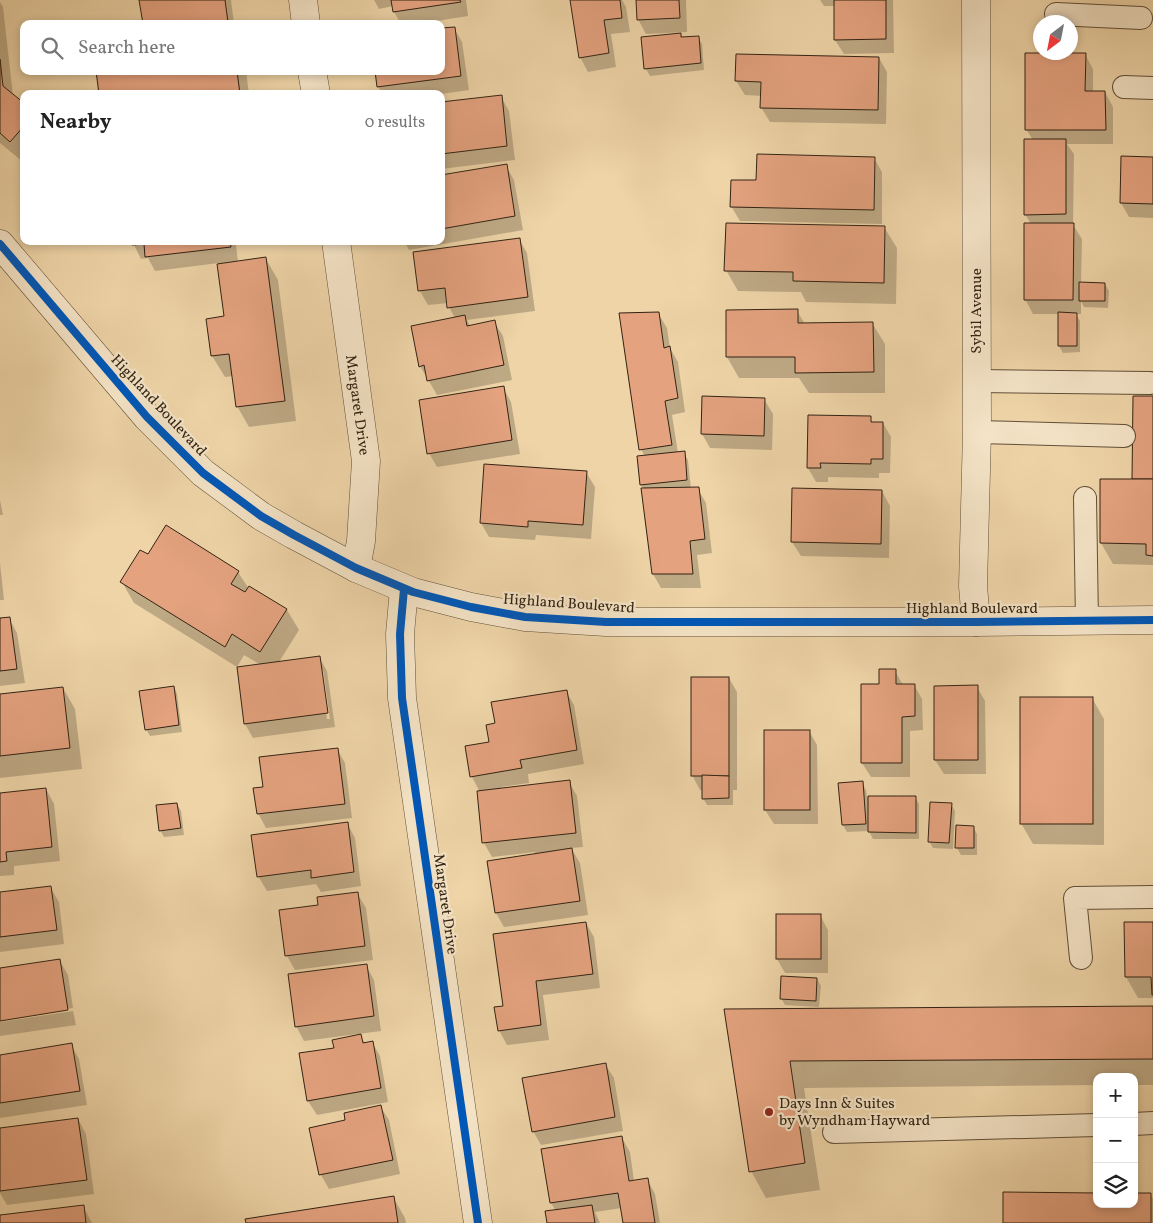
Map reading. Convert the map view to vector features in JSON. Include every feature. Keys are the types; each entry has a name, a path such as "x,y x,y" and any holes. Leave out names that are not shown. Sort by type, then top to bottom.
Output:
{"street":[{"path":"303,0 306,20"},
{"name":"Sybil Avenue","path":"976,0 977,381 973,586 976,622"},
{"path":"313,75 315,90"},
{"name":"Highland Boulevard","path":"0,244 147,417 203,473 261,516 333,557 404,589 471,607 525,617 606,622 1153,620"},
{"name":"Margaret Drive","path":"337,245 366,461 361,541 356,568"},
{"name":"Margaret Drive","path":"404,589 400,634 402,698 478,1223"}],"lane":[{"path":"1056,14 1144,12"},
{"path":"1124,87 1153,88"},
{"path":"977,381 1150,383"},
{"path":"976,432 1124,436"},
{"path":"1085,498 1087,621"},
{"path":"1081,958 1075,898 1153,897"},
{"path":"1138,1124 1153,1123"},
{"path":"834,1132 1093,1125"}],"building":[{"path":"139,0 225,0 228,20 142,20"},
{"path":"391,0 460,0 461,2 393,12"},
{"path":"570,0 620,0 622,18 604,20 609,53 579,58"},
{"path":"636,0 679,0 680,18 637,20"},
{"path":"834,0 886,0 886,39 834,40"},
{"path":"455,27 461,76 377,87 376,75 445,75 445,28"},
{"path":"681,33 681,37 699,36 701,63 644,69 641,37"},
{"path":"1025,53 1033,53 1033,60 1078,60 1078,53 1086,53 1085,91 1105,91 1106,130 1025,130"},
{"path":"736,54 879,57 878,110 760,108 761,82 735,81"},
{"path":"0,59 3,86 20,100 20,131 10,142 0,133"},
{"path":"97,75 238,75 239,90 98,90"},
{"path":"502,95 507,146 445,154 445,102"},
{"path":"1024,139 1066,139 1066,214 1024,215"},
{"path":"757,154 875,157 874,210 730,207 731,180 756,180"},
{"path":"1121,156 1153,157 1153,204 1120,203"},
{"path":"507,164 515,216 445,228 445,174"},
{"path":"726,223 885,226 884,283 793,281 793,272 724,271"},
{"path":"1024,223 1074,223 1073,300 1024,300"},
{"path":"520,238 528,297 447,308 445,288 418,291 413,252"},
{"path":"144,245 231,245 231,247 145,257"},
{"path":"266,257 285,401 236,407 229,354 211,356 206,319 224,316 217,264"},
{"path":"1079,282 1105,283 1105,301 1079,301"},
{"path":"798,309 798,323 873,322 874,372 795,373 795,357 726,357 726,310"},
{"path":"659,312 664,348 670,346 678,398 665,401 672,445 639,450 619,313"},
{"path":"1058,312 1077,313 1077,346 1058,346"},
{"path":"465,315 467,326 495,320 504,365 427,381 424,365 419,367 411,326"},
{"path":"504,386 512,440 427,454 419,400"},
{"path":"702,396 765,398 764,436 701,434"},
{"path":"1133,396 1153,396 1153,479 1132,479"},
{"path":"808,415 871,416 871,422 883,422 883,459 871,459 871,464 820,463 821,468 807,468"},
{"path":"685,451 687,480 640,485 637,456"},
{"path":"484,464 587,471 583,525 528,521 528,527 480,523"},
{"path":"1100,479 1153,479 1153,556 1146,555 1146,544 1100,543"},
{"path":"699,487 705,539 690,541 693,574 652,574 641,488"},
{"path":"792,488 882,490 881,544 791,542"},
{"path":"166,525 239,571 231,584 245,592 249,586 287,609 260,652 232,634 225,647 120,582 140,550 148,554"},
{"path":"10,617 17,669 0,671 0,618"},
{"path":"320,656 328,713 244,724 237,667"},
{"path":"879,669 896,669 896,684 915,684 915,716 902,717 902,763 861,763 861,684 879,684"},
{"path":"691,677 729,677 729,776 691,776"},
{"path":"978,685 978,760 934,760 934,686"},
{"path":"174,686 179,725 145,730 139,691"},
{"path":"63,687 70,748 0,756 0,694"},
{"path":"567,690 577,750 520,760 522,768 470,777 465,746 489,742 486,725 495,723 491,702"},
{"path":"1020,697 1093,697 1093,824 1020,824"},
{"path":"764,730 810,730 810,810 764,810"},
{"path":"338,748 345,804 257,814 253,788 263,787 259,757"},
{"path":"702,775 729,776 729,798 702,799"},
{"path":"570,780 576,833 482,843 477,791"},
{"path":"863,781 866,824 842,825 838,783"},
{"path":"46,788 52,847 6,852 7,861 0,862 0,793"},
{"path":"868,796 916,796 916,833 868,832"},
{"path":"930,802 952,803 949,843 928,842"},
{"path":"177,803 181,828 159,831 156,805"},
{"path":"348,822 354,872 311,878 311,870 257,877 251,835"},
{"path":"956,825 974,826 974,848 955,848"},
{"path":"572,848 580,901 495,913 487,861"},
{"path":"51,886 57,930 0,937 0,892"},
{"path":"358,892 365,946 285,956 279,910 318,905 317,897"},
{"path":"776,914 821,914 821,959 776,959"},
{"path":"586,922 593,974 536,981 541,1025 498,1031 494,1007 503,1006 493,934"},
{"path":"1124,922 1153,922 1153,995 1151,977 1125,977"},
{"path":"60,959 68,1010 0,1021 0,968"},
{"path":"367,964 374,1016 295,1027 288,974"},
{"path":"781,976 817,978 816,1001 780,999"},
{"name":"Days Inn & Suites by Wyndham Hayward","path":"1153,1006 1153,1059 790,1061 805,1163 749,1172 724,1009"},
{"path":"361,1034 363,1043 373,1041 381,1088 307,1101 299,1053 334,1048 332,1040"},
{"path":"72,1043 80,1091 0,1103 0,1055"},
{"path":"606,1063 615,1117 532,1132 522,1078"},
{"path":"381,1105 393,1160 319,1175 309,1128 345,1120 344,1113"},
{"path":"78,1118 87,1180 0,1191 0,1128"},
{"path":"622,1136 629,1181 648,1178 655,1223 623,1223 618,1193 550,1203 541,1149"},
{"path":"1003,1192 1093,1193 1093,1208 1138,1208 1138,1193 1151,1193 1151,1223 1003,1223"},
{"path":"394,1196 398,1223 246,1223 245,1219"},
{"path":"84,1205 86,1223 0,1223 0,1215"},
{"path":"592,1205 595,1223 547,1223 545,1211"}],"cycle path":[{"path":"0,244 147,417 203,473 261,516 294,535 356,568 413,592 471,607 525,617 606,622 1153,620"},
{"path":"404,589 400,634 402,698 478,1223"}],"place":[{"name":"Days Inn & Suites by Wyndham Hayward","path":"769,1112"}]}
